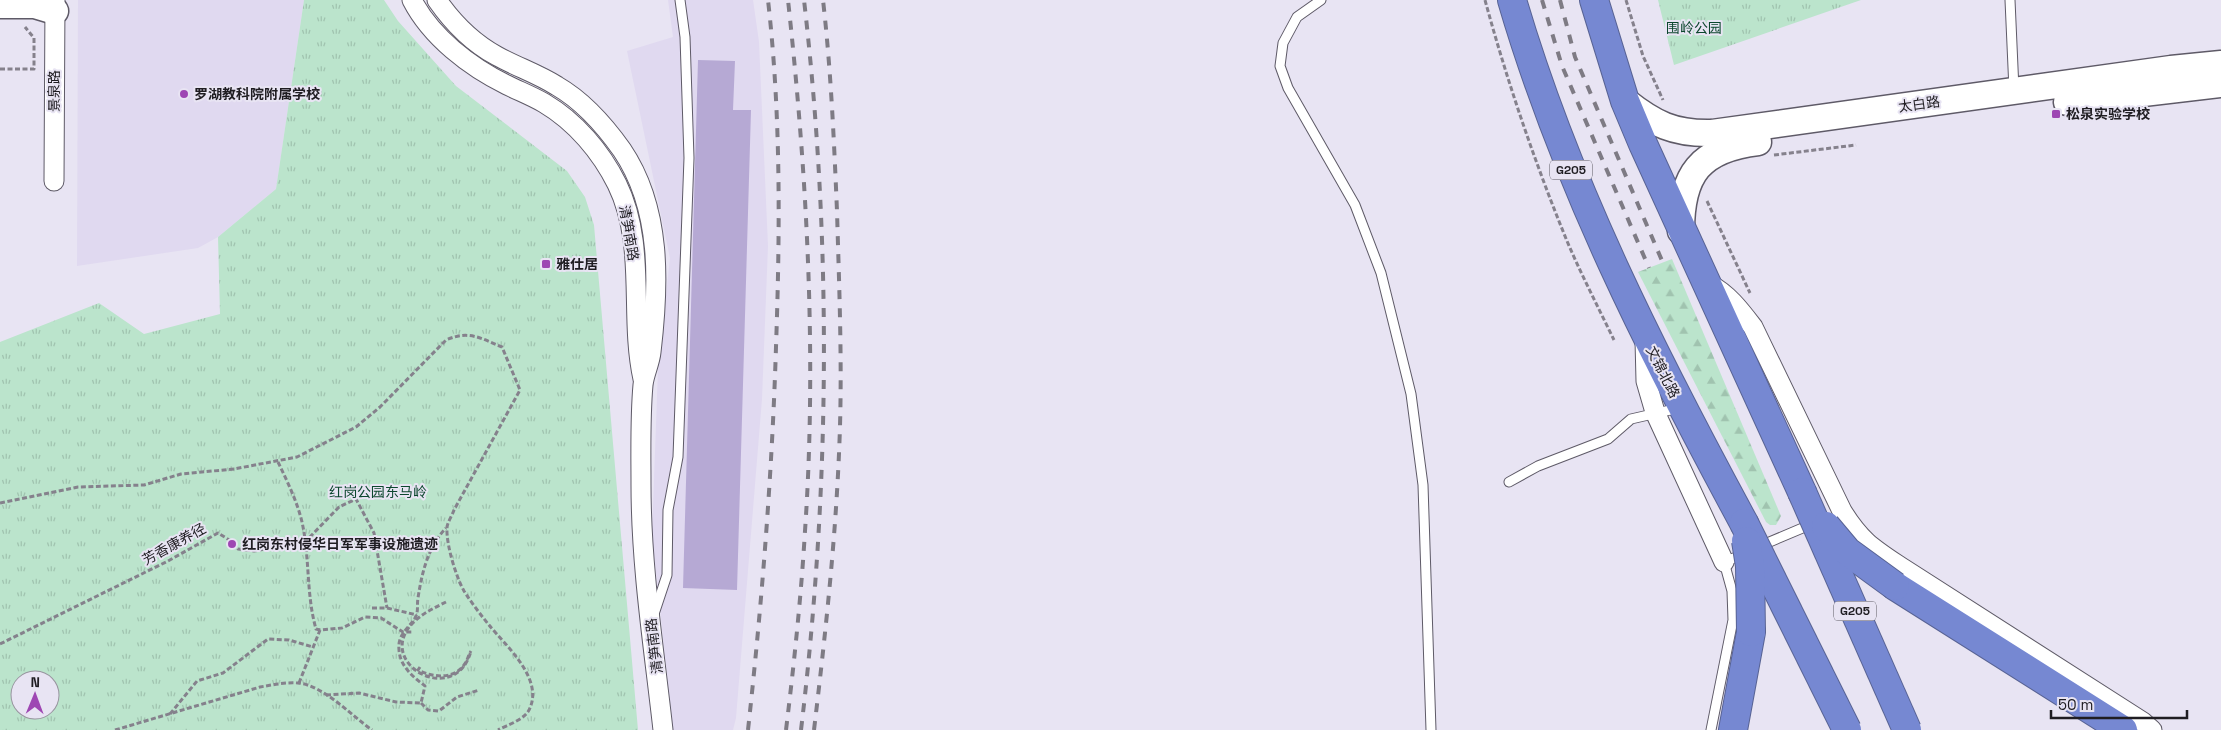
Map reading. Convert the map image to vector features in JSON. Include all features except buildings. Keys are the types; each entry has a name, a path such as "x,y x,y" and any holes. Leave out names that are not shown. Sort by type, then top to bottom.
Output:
{"highway":[{"name":"文锦北路","path":"1512,0 1563,151 1644,334 1744,523 1847,730"},
{"name":"G205","path":"1594,0 1625,101 1681,231 1802,492 1907,730"},
{"path":"1802,492 1834,538 1863,564 2123,730"},
{"path":"1733,730 1751,632 1750,566 1744,523"}],"main road":[{"path":"0,5 55,6"},
{"path":"0,15 35,15 55,6"},
{"name":"太白路","path":"1625,101 1654,122 1682,132 1726,132 2221,64"},
{"name":"太白路","path":"1681,231 1683,196 1692,173 1711,156 1743,144 2221,84"}],"street":[{"name":"清笋南路","path":"412,0 422,17 453,49 485,73 545,103 578,129 602,159 618,186 629,217 636,270 638,357 643,383 642,528 664,730"},
{"name":"清笋南路","path":"437,0 455,22 478,44 495,55 558,86 572,96 602,124 632,166 647,206 654,245 656,278 651,354 643,383"},
{"name":"景泉路","path":"54,182 55,6"},
{"path":"1704,282 1726,295 1753,327 1842,511 1855,532 1870,546 2143,722 2152,730"},
{"path":"1644,334 1646,381 1655,412 1724,562"}],"lane":[{"path":"651,621 667,575 668,510 678,457 689,158 686,37 680,0"},
{"path":"1321,0 1297,17 1283,43 1280,66 1288,88 1355,205 1381,273 1411,394 1423,485 1431,730"},
{"path":"2010,0 2014,91"},
{"path":"1509,482 1538,466 1608,439 1631,419 1655,412 1682,408"},
{"path":"1711,730 1733,620 1732,591 1724,562 1842,511"}],"path":[{"path":"1485,0 1497,43 1526,129 1567,241 1614,340"},
{"path":"1626,0 1643,56 1659,94 1669,107"},
{"path":"0,69 34,69 34,38"},
{"path":"1765,156 1856,146"},
{"path":"1706,196 1750,294"},
{"path":"0,503 78,487 144,486 181,474 278,462 297,457 356,427 380,407 446,340 459,334 470,334 502,347 520,390 458,502 447,528 437,538 422,574 417,615 403,632 399,649 403,664 413,677 425,686 421,703"},
{"path":"278,462 299,515 305,542 312,613 316,629 342,628 365,617 381,618 403,632 412,632"},
{"path":"305,542 339,507 356,499 374,532 387,608"},
{"path":"447,528 450,552 463,589 488,624 522,662 529,678 532,695 529,710 517,721 498,730"},
{"name":"芳香康养径","path":"0,644 168,561 218,533 231,541 238,549 254,551 305,542"},
{"path":"420,667 418,670 427,674 439,677 449,675 466,663 471,651 468,664 459,673 439,679 417,672 404,657 401,648 408,629 424,613 446,602"},
{"path":"372,608 387,608 417,615"},
{"path":"299,683 320,630"},
{"path":"170,714 197,681 224,673 268,639 289,640 313,648"},
{"path":"115,730 260,687 280,683 299,683 316,688 372,730"},
{"path":"326,695 359,692 396,702 421,703 428,710 439,711 457,697 479,690"}],"shaded area":[{"name":"罗湖教科院附属学校","path":"78,0 304,0 276,189 218,237 198,248 77,266"},
{"path":"668,0 753,0 759,42 768,246 762,399 736,718 733,730 673,730 652,535 658,369 670,258 627,51 673,37"}],"green space":[{"name":"红岗公园东马岭","path":"304,0 384,0 398,21 456,86 567,171 585,197 594,225 638,730 0,730 0,342 99,303 144,334 220,314 218,237 276,189"},
{"name":"围岭公园","path":"1658,0 1861,0 1674,65"},
{"path":"1672,259 1781,516 1776,525 1770,525 1766,522 1638,272"}],"railway":[{"path":"748,730 758,634 769,491 777,304 779,217 777,130 768,0"},
{"path":"786,730 803,556 810,398 810,332 805,199 788,0"},
{"path":"801,730 818,548 824,365 819,183 813,91 804,0"},
{"path":"814,730 834,540 841,399 836,185 823,0"},
{"path":"1542,0 1562,66 1649,268"},
{"path":"1560,0 1575,57 1663,263"}],"place":[{"name":"罗湖教科院附属学校","path":"184,94"},
{"name":"松泉实验学校","path":"2056,114"},
{"name":"雅仕居","path":"546,264"},
{"name":"红岗东村侵华日军军事设施遗迹","path":"232,544"}]}
